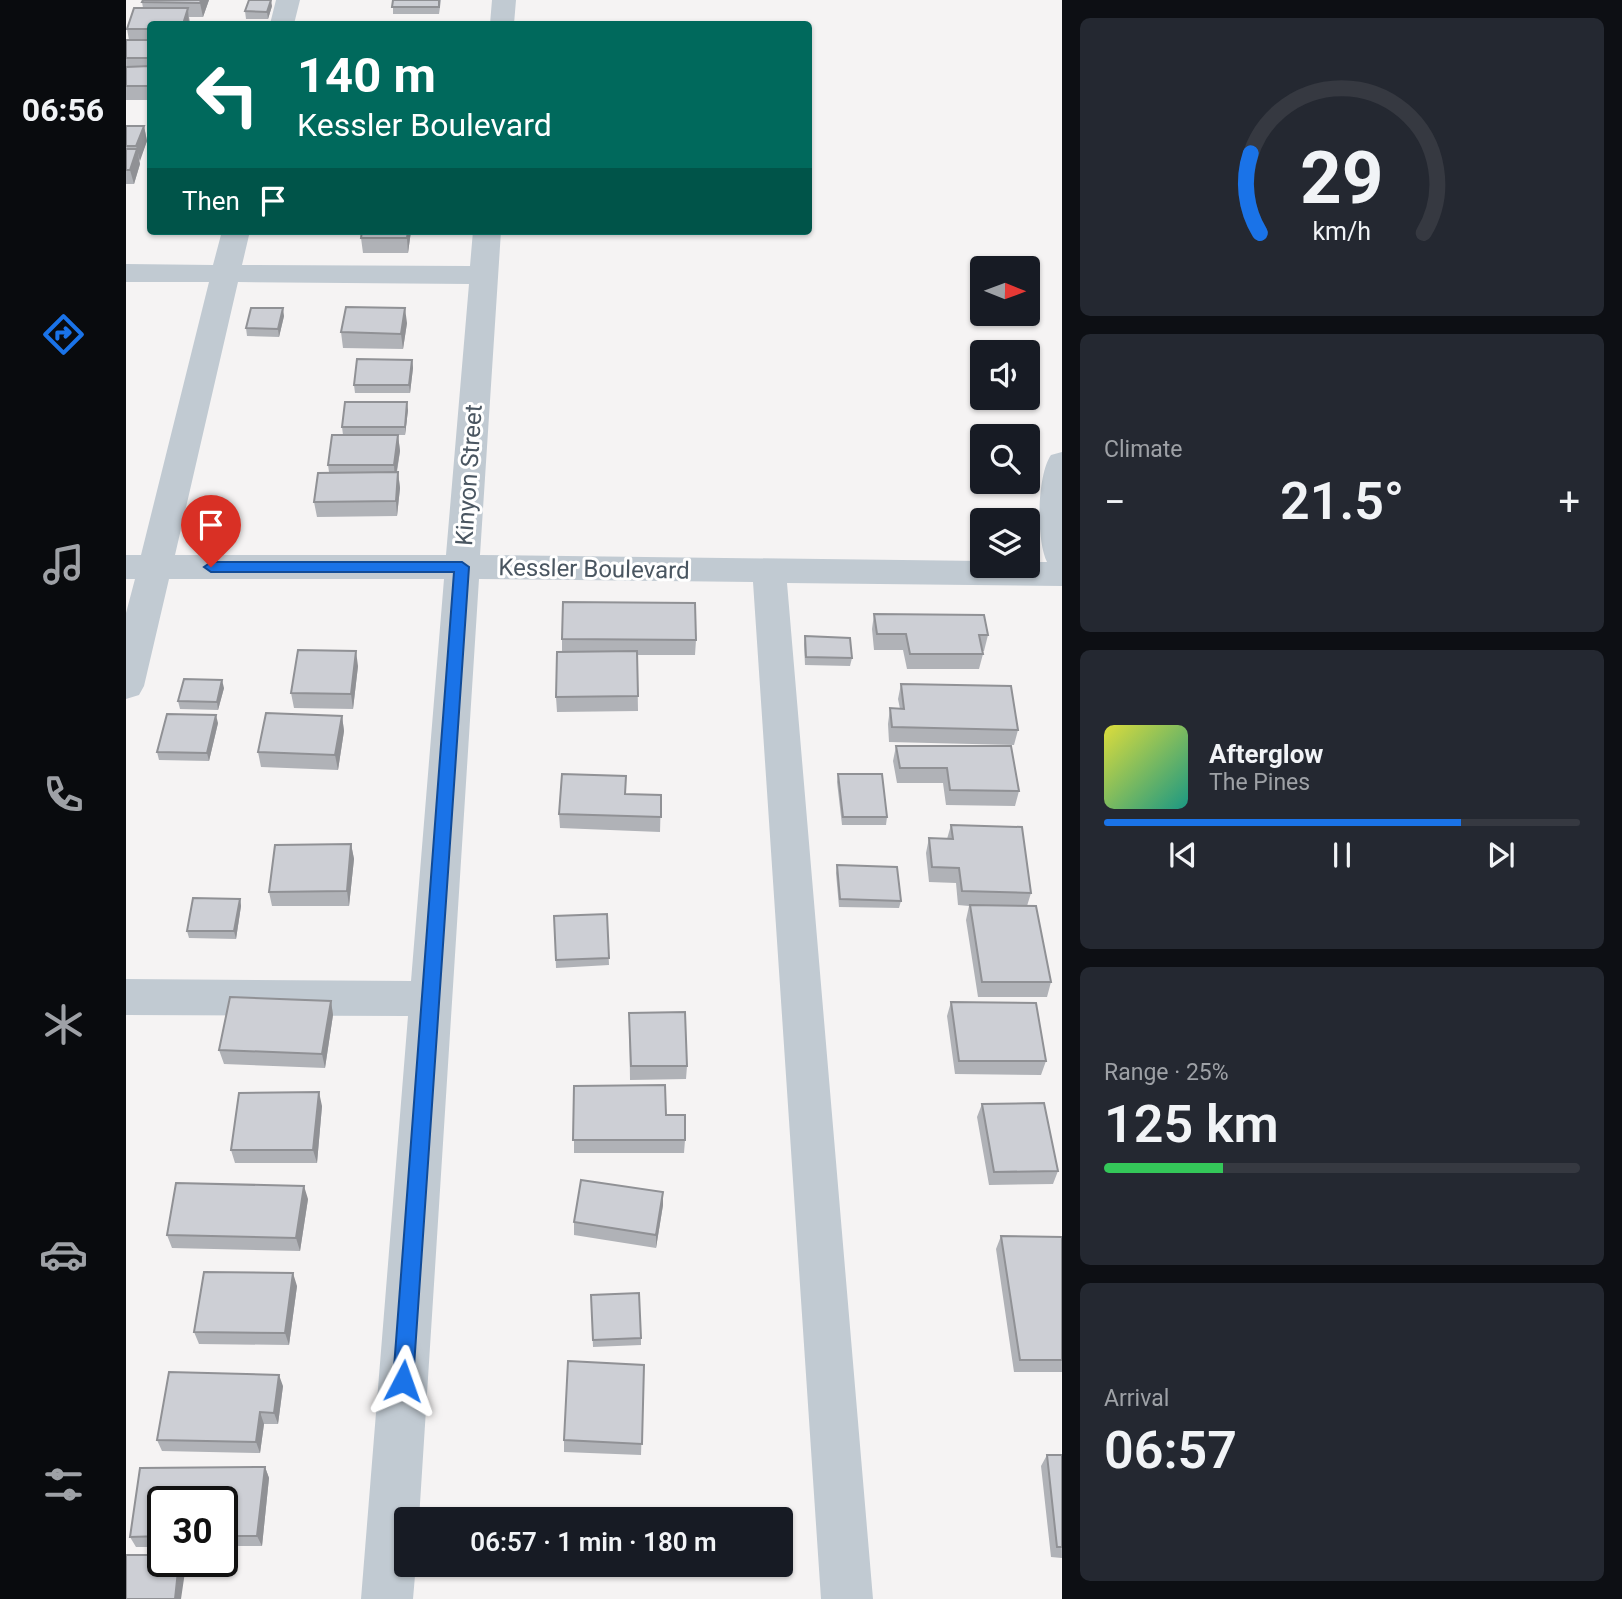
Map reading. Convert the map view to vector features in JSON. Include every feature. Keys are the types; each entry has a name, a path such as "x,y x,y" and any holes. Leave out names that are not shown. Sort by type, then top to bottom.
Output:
{"street":[{"path":"283,21 288,0"},
{"path":"502,21 504,0"},
{"path":"126,686 140,567 235,235"},
{"name":"Kinyon Street","path":"387,1599 487,235"},
{"path":"126,273 484,275"},
{"path":"1062,462 1058,483 1059,543 1062,558"},
{"name":"Kessler Boulevard","path":"140,567 462,567 1062,575"},
{"path":"769,571 847,1599"},
{"path":"126,997 431,999"}],"building":[{"path":"201,0 200,3 142,2"},
{"path":"249,0 271,0 267,12 245,11"},
{"path":"393,0 439,0 439,7 392,7"},
{"path":"134,8 188,8 184,21 147,21 147,29 127,29"},
{"path":"126,40 147,40 147,58 126,58"},
{"path":"147,66 147,86 126,86 126,67"},
{"path":"126,126 144,126 136,146 126,146"},
{"path":"126,149 137,149 130,170 126,170"},
{"path":"361,235 407,235 407,238 361,238"},
{"path":"346,307 405,308 401,334 341,332"},
{"path":"251,308 283,308 278,329 246,328"},
{"path":"357,359 412,360 409,385 354,385"},
{"path":"345,402 407,402 405,427 342,427"},
{"path":"332,435 398,435 394,465 328,465"},
{"path":"398,472 396,501 314,502 318,473"},
{"path":"563,602 695,603 696,640 562,639"},
{"path":"874,614 984,615 988,635 979,635 983,654 910,654 906,634 877,634"},
{"path":"805,636 850,638 852,658 806,657"},
{"path":"298,650 356,651 351,694 291,693"},
{"path":"637,651 638,696 556,697 557,652"},
{"path":"184,679 222,680 217,702 178,701"},
{"path":"901,684 1011,686 1018,730 892,727 890,708 904,709"},
{"path":"266,713 342,716 335,755 258,752"},
{"path":"167,714 216,715 207,753 157,752"},
{"path":"896,746 1011,746 1019,791 950,790 947,768 900,768"},
{"path":"562,774 626,776 625,794 661,795 661,817 559,814"},
{"path":"838,774 882,774 887,817 843,817"},
{"path":"951,825 1022,827 1031,893 962,891 959,868 932,867 929,838 953,839"},
{"path":"351,844 347,891 269,892 275,845"},
{"path":"837,865 897,867 901,901 840,899"},
{"path":"193,898 240,899 234,931 187,931"},
{"path":"970,905 1036,906 1051,982 982,982"},
{"path":"607,914 609,958 556,960 554,916"},
{"path":"230,997 331,1001 322,1054 219,1050"},
{"path":"951,1002 1036,1003 1046,1061 959,1061"},
{"path":"685,1012 687,1066 631,1066 629,1013"},
{"path":"665,1085 666,1115 685,1115 685,1140 573,1140 574,1086"},
{"path":"319,1092 313,1150 231,1150 239,1093"},
{"path":"1044,1103 1058,1171 994,1172 982,1104"},
{"path":"581,1180 663,1192 656,1235 574,1222"},
{"path":"176,1183 304,1186 296,1238 167,1235"},
{"path":"1001,1236 1062,1237 1062,1360 1020,1360"},
{"path":"204,1272 293,1273 285,1333 194,1332"},
{"path":"639,1293 641,1338 593,1340 591,1295"},
{"path":"568,1361 644,1365 642,1444 564,1440"},
{"path":"169,1372 279,1375 274,1413 260,1412 256,1442 157,1440"},
{"path":"1047,1455 1062,1455 1062,1547 1057,1547"},
{"path":"265,1467 257,1536 238,1536 238,1486 147,1486 147,1536 130,1537 140,1468"},
{"path":"126,1555 147,1555 147,1577 177,1577 175,1599 126,1599"}],"route":[{"path":"211,567 462,567 403,1381"}]}
